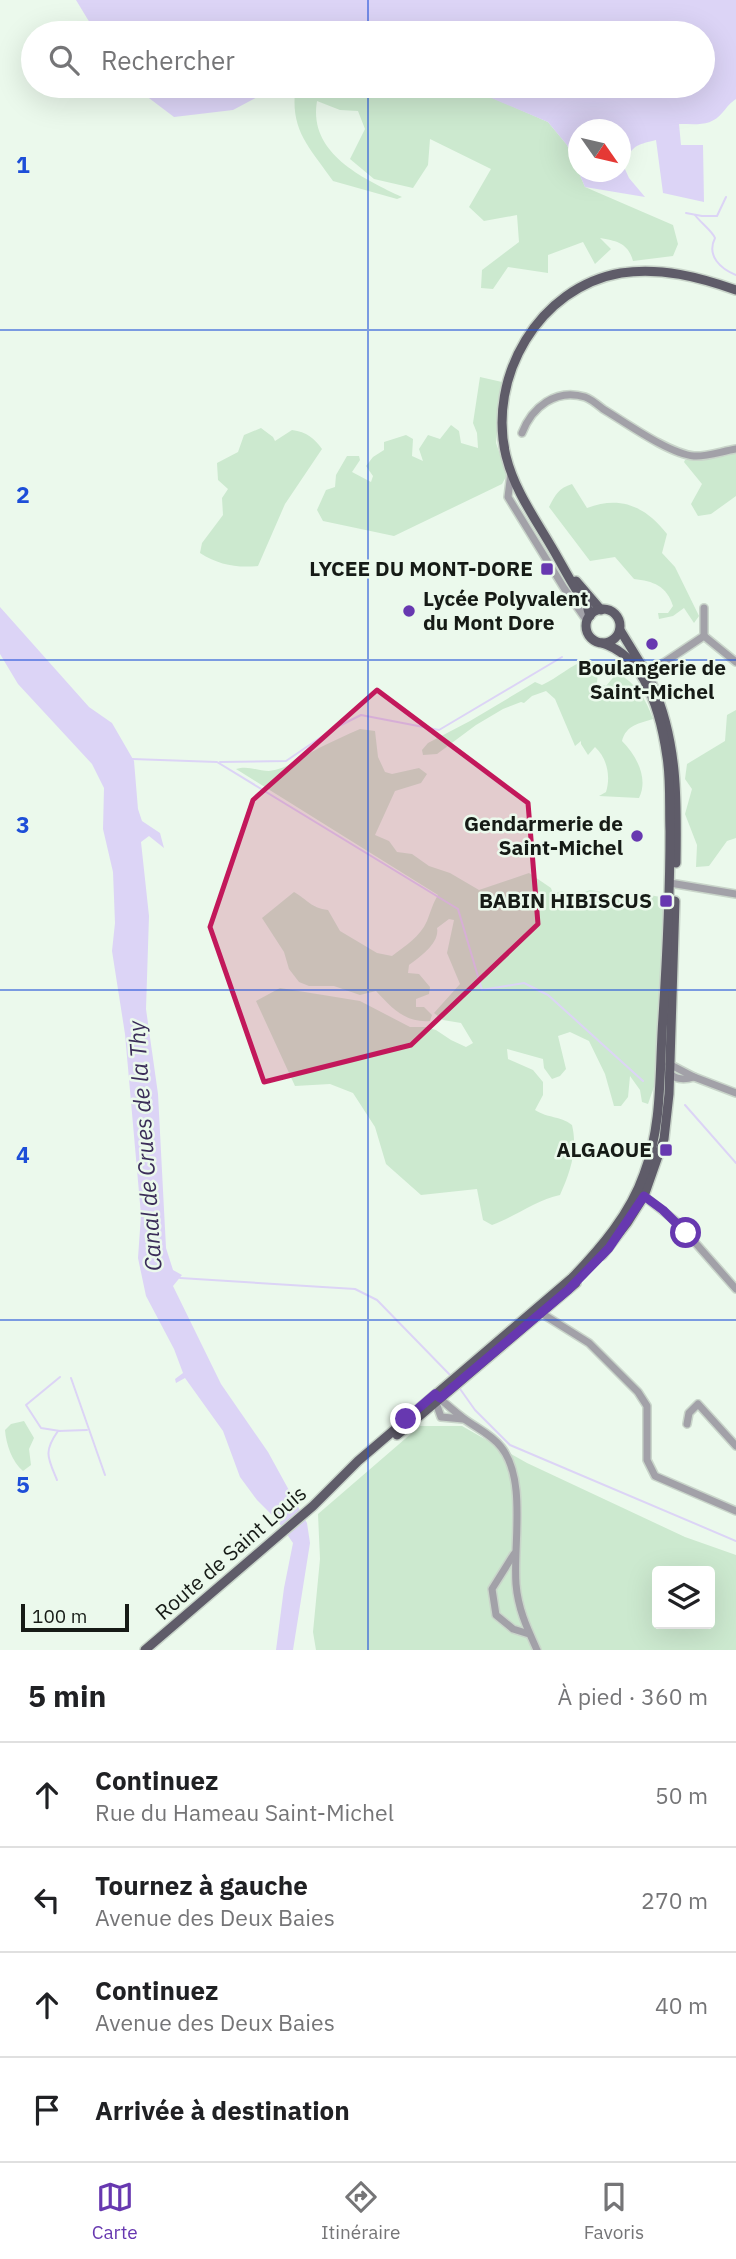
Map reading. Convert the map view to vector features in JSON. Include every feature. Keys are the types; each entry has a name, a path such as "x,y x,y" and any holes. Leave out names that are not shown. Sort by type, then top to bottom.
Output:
{"main road":[{"path":"461,1376 541,1314 609,1248 640,1194 664,1139 668,1097 673,884 667,756 659,721 634,663 621,651 589,636 586,627 587,606 524,502 511,472 503,428 504,399 511,370 531,331 564,298 603,278 638,271 688,275 736,290"},
{"path":"545,537 601,610 616,615 621,624 612,641 602,643"},
{"path":"588,619 601,610"},
{"path":"339,1482 358,1461 440,1395 564,1285 601,1248 640,1194 659,1110 677,815 673,754 661,706 647,674 620,630"},
{"path":"339,1482 423,1413 440,1395"},
{"name":"Route de Saint Louis","path":"145,1650 339,1482"}],"street":[{"path":"522,433 534,411 545,402 564,395 585,397 677,451 694,456 736,449"},
{"path":"511,472 508,497 564,588 588,619"},
{"path":"704,608 704,636"},
{"path":"704,636 736,662"},
{"path":"647,674 704,636"},
{"path":"673,884 736,894"},
{"path":"663,1020 666,1029 665,1066 674,1078 684,1080 694,1077"},
{"path":"669,1069 736,1093"},
{"path":"668,1097 684,1080"},
{"path":"640,1194 677,1222 736,1289"},
{"path":"541,1314 589,1343 638,1392 647,1406 647,1460 655,1476 736,1511"},
{"path":"440,1395 441,1417"},
{"path":"440,1395 464,1419 487,1433 507,1455 517,1497 517,1587 522,1619 537,1650"},
{"path":"687,1424 689,1413 698,1405 736,1446"},
{"path":"423,1413 464,1419"},
{"path":"515,1554 492,1589 496,1615 513,1629 529,1634"}],"highlighted area":[{"path":"377,690 528,803 538,924 411,1045 264,1082 210,927 253,800"}],"green space":[{"path":"295,98 493,98 548,122 568,147 568,182 583,182 585,187 673,225 678,244 673,256 633,261 628,250 621,244 600,238 611,249 595,264 583,242 548,255 548,273 508,267 493,289 481,288 482,270 519,242 517,215 484,221 469,207 491,169 430,139 428,165 413,188 374,179 350,159 365,129 358,111 340,110 317,101 316,119 329,149 355,172 402,197 397,199 333,181 304,140 296,118"},
{"path":"480,377 502,382 496,443 507,475 502,484 394,536 323,521 317,510 326,490 335,487 336,475 347,456 359,456 360,460 352,472 371,482 373,476 366,466 384,450 384,442 406,435 413,439 412,456 423,461 419,449 428,435 440,439 451,425 459,431 461,443 478,448 473,423"},
{"path":"261,428 275,441 292,430 302,432 322,449 285,504 258,566 221,563 200,553 202,543 223,515 222,498 228,489 218,480 217,463 238,452 244,435"},
{"path":"736,452 736,496 711,514 698,516 691,504 702,484 685,460 703,460"},
{"path":"572,484 587,508 611,503 632,506 650,517 667,534 662,553 675,567 699,616 694,623 684,608 673,616 659,619 658,613 668,613 673,606 667,594 653,583 634,579 615,557 590,561 549,507 558,492"},
{"path":"588,660 595,663 598,670 597,683 606,686 617,673 630,682 644,698 653,719 630,728 622,741 640,767 643,783 639,798 599,796 606,792 608,780 602,756 595,747 588,755 581,741 575,746 555,699 546,691 532,696 524,703 503,709 437,754 423,755 422,750 428,743 535,682 542,685"},
{"path":"736,710 736,838 727,841 709,866 696,867 697,845 685,814 692,789 685,779 687,764 725,741 727,715"},
{"path":"360,729 375,731 378,757 385,772 392,774 419,768 427,774 421,783 395,791 375,835 389,841 397,852 412,854 429,866 450,873 479,890 529,873 551,888 553,894 562,891 569,894 569,898 590,890 638,898 650,895 665,898 656,1081 648,1104 642,1102 640,1090 630,1076 628,1097 621,1106 614,1106 605,1074 589,1041 570,1032 558,1036 566,1069 560,1076 552,1079 544,1068 543,1059 507,1049 508,1059 533,1070 543,1082 543,1095 535,1110 572,1125 573,1152 570,1170 560,1195 492,1225 483,1220 477,1189 421,1195 386,1164 375,1127 353,1093 330,1084 295,1086 256,1001 280,988 360,1001 410,1027 436,1030 466,1047 473,1043 461,1023 443,1020 434,1013 460,984 447,953 454,920 449,919 437,928 432,944 409,965 408,973 419,974 430,987 429,994 416,999 416,1007 424,1007 432,1015 430,1021 421,1021 400,1013 376,991 360,995 334,986 309,986 299,982 289,969 284,952 262,918 294,892 313,906 328,910 340,931 377,953 392,956 424,927 438,895 236,769 269,771 283,768"},
{"path":"24,1421 34,1438 29,1449 31,1465 23,1471 10,1452 5,1430 11,1424"},
{"path":"420,1426 462,1426 527,1463 685,1537 736,1555 736,1650 316,1650 313,1632 320,1559 318,1514"}],"water":[{"path":"76,0 736,0 736,99 714,120 703,124 679,124 681,145 703,145 704,202 663,193 656,140 643,143 631,153 631,119 568,119 568,147 548,122 491,98 715,98 715,21 89,21"},
{"path":"149,98 256,98 233,110 174,117"},
{"path":"631,180 645,197 585,187 583,182"},
{"name":"Canal de Crues de la Thy","path":"0,607 89,707 112,723 134,761 138,809 142,821 160,833 164,848 149,836 141,842 149,916 146,1009 158,1094 166,1248 173,1270 182,1275 173,1286 221,1384 268,1452 307,1523 310,1543 293,1650 276,1650 293,1543 240,1477 223,1431 185,1378 176,1383 175,1379 183,1373 174,1349 146,1296 138,1258 141,1215 125,1034 112,951 115,923 113,872 103,829 104,788 92,764 18,684 0,654"}],"waterway":[{"path":"686,213 717,216 726,197"},
{"path":"695,215 715,238 712,251 716,261 736,275"},
{"path":"220,762 286,761 333,729 361,715 439,730 562,657"},
{"path":"132,759 217,762 458,909 482,990 524,983 548,995 643,1081"},
{"path":"685,1105 736,1163"},
{"path":"180,1278 355,1289 377,1300 451,1376"},
{"path":"60,1377 26,1405 41,1428 60,1431"},
{"path":"71,1378 105,1475"},
{"path":"458,1386 475,1410 510,1445 736,1541"},
{"path":"57,1480 48,1455 53,1438 58,1431 87,1430"}],"place":[{"name":"LYCEE DU MONT-DORE","path":"547,569"},
{"name":"Lycée Polyvalent du Mont Dore","path":"409,611"},
{"name":"Boulangerie de Saint-Michel","path":"652,644"},
{"name":"Gendarmerie de Saint-Michel","path":"637,836"},
{"name":"BABIN HIBISCUS","path":"666,901"},
{"name":"ALGAOUE","path":"666,1150"}],"route":[{"path":"406,1419 435,1394 440,1398 568,1290 609,1248 644,1196 677,1222 686,1233"}]}
